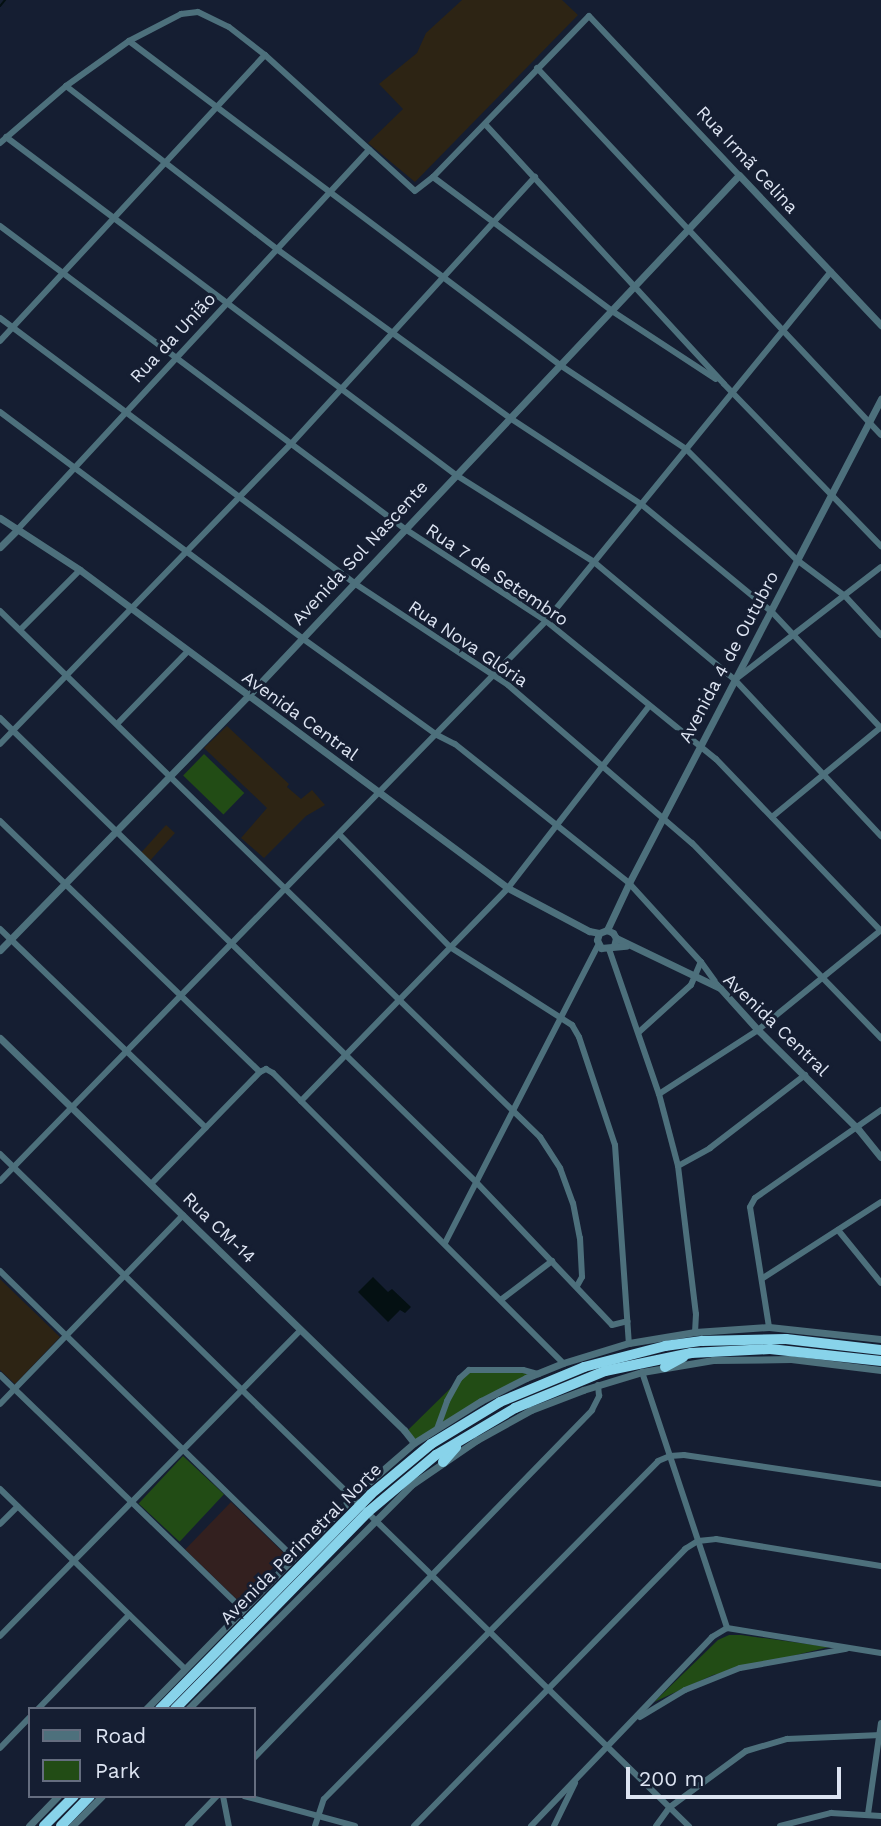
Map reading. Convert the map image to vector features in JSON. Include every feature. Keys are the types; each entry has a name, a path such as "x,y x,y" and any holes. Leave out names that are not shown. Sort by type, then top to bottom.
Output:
{"highway":[{"name":"Avenida Perimetral Norte","path":"162,1707 431,1444 500,1402 558,1376 629,1353 702,1341 746,1338 828,1342 881,1350"},
{"name":"Avenida Perimetral Norte","path":"177,1707 364,1508 481,1426 580,1379 625,1365 691,1353 770,1349 881,1361"},
{"path":"665,1367 691,1353 713,1360"},
{"path":"481,1426 506,1423"},
{"path":"443,1462 465,1437"},
{"path":"44,1826 72,1798"},
{"path":"61,1826 88,1798"}],"street":[{"path":"0,143 65,86 129,41 181,14 198,12 229,27 265,55 415,191 433,177 537,68 881,435"},
{"name":"Rua Irmã Celina","path":"537,68 589,16 881,325"},
{"path":"129,41 560,365 686,449 797,560 845,596 881,635"},
{"path":"0,341 265,55"},
{"path":"65,86 278,250 392,333 510,418 641,504 771,611 881,727 772,817"},
{"path":"485,124 724,383"},
{"path":"6,137 456,475 594,562 734,680 881,836"},
{"name":"Rua da União","path":"0,547 369,150"},
{"name":"Avenida Sol Nascente","path":"0,950 247,697 739,175"},
{"path":"433,177 612,311 734,391 881,546"},
{"path":"0,744 291,444 535,177"},
{"name":"Rua 7 de Setembro","path":"0,226 405,529 545,621 716,759 881,930"},
{"path":"0,1181 340,835 545,621 831,272"},
{"name":"Rua Nova Glória","path":"0,318 354,583 508,685 663,816 881,1038"},
{"path":"693,364 699,356"},
{"name":"Avenida 4 de Outubro","path":"600,937 881,399"},
{"path":"0,412 302,638 437,735 455,744 629,883 701,962 720,988"},
{"name":"Avenida Central","path":"0,518 80,570 247,697 508,888 613,944 627,946 720,988 758,1030 858,1129 881,1157"},
{"path":"734,680 881,567"},
{"path":"20,630 80,570"},
{"path":"0,611 540,1138 560,1168 573,1203 582,1277 577,1286"},
{"path":"117,723 187,652"},
{"path":"301,1101 508,888 649,706"},
{"path":"0,718 476,1182 612,1325 628,1321"},
{"path":"0,821 181,996 263,1071 301,1101 502,1299 563,1363"},
{"path":"340,835 450,947 572,1025 579,1037 615,1146 629,1343"},
{"path":"0,929 206,1128"},
{"path":"659,1094 758,1030 881,930"},
{"path":"445,1244 600,937 613,944 678,1166 696,1314 695,1332"},
{"path":"639,1032 698,976 701,962"},
{"name":"Rua CM-14","path":"0,1038 414,1443"},
{"path":"151,1184 263,1071"},
{"path":"678,1166 710,1148 805,1075"},
{"path":"769,1327 750,1207 755,1198 858,1129 881,1110"},
{"path":"0,1154 689,1826"},
{"path":"763,1278 881,1202"},
{"path":"0,1404 183,1215"},
{"path":"838,1230 881,1283"},
{"path":"502,1299 552,1261"},
{"path":"0,1271 293,1557"},
{"path":"190,1707 364,1508 414,1443 481,1401 563,1363 629,1343 695,1332 769,1327 881,1339"},
{"path":"0,1636 301,1330"},
{"path":"148,1707 293,1557 364,1508 411,1485 506,1423 551,1402 598,1385 665,1367 713,1360 791,1359 881,1370"},
{"path":"438,1429 447,1401 460,1378 469,1370 523,1370 538,1374"},
{"path":"642,1373 727,1628"},
{"path":"0,1375 243,1610"},
{"path":"256,1756 592,1410 598,1396 598,1385"},
{"path":"315,1826 324,1799 658,1461 670,1455 881,1484"},
{"path":"0,1489 185,1669"},
{"path":"0,1524 18,1506"},
{"path":"414,1826 685,1549 698,1541 716,1539 881,1566"},
{"path":"40,1707 129,1615"},
{"path":"531,1826 712,1637 727,1628 881,1653"},
{"path":"632,1721 685,1690 740,1668 852,1648"},
{"path":"0,1748 28,1719"},
{"path":"868,1814 881,1723"},
{"path":"656,1826 670,1807 746,1751 787,1738 880,1734"},
{"path":"554,1826 579,1775"},
{"path":"29,1826 56,1798"},
{"path":"72,1826 100,1798"},
{"path":"188,1826 215,1798"},
{"path":"223,1798 229,1826"},
{"path":"252,1798 355,1826"},
{"path":"780,1826 831,1814 881,1816"}],"shaded area":[{"path":"462,0 562,0 578,15 415,182 368,143 403,109 379,84 417,53 426,33"},
{"path":"227,726 289,784 287,787 301,799 312,790 325,805 306,816 264,858 241,838 267,808 204,748"},
{"path":"166,825 175,833 150,861 141,852"},
{"path":"373,1277 388,1292 392,1289 411,1307 405,1313 400,1310 388,1322 358,1292"},
{"path":"0,1279 60,1337 15,1384 0,1370"},
{"path":"231,1502 286,1555 240,1602 185,1549"}],"green space":[{"path":"204,754 244,793 223,814 183,776"},
{"path":"469,1370 538,1374 481,1401 414,1443 408,1430"},
{"path":"183,1456 224,1494 180,1542 139,1504"},
{"path":"729,1635 829,1647 713,1675 654,1702 718,1640"}],"waterway":[{"path":"0,6 5,0"}]}
